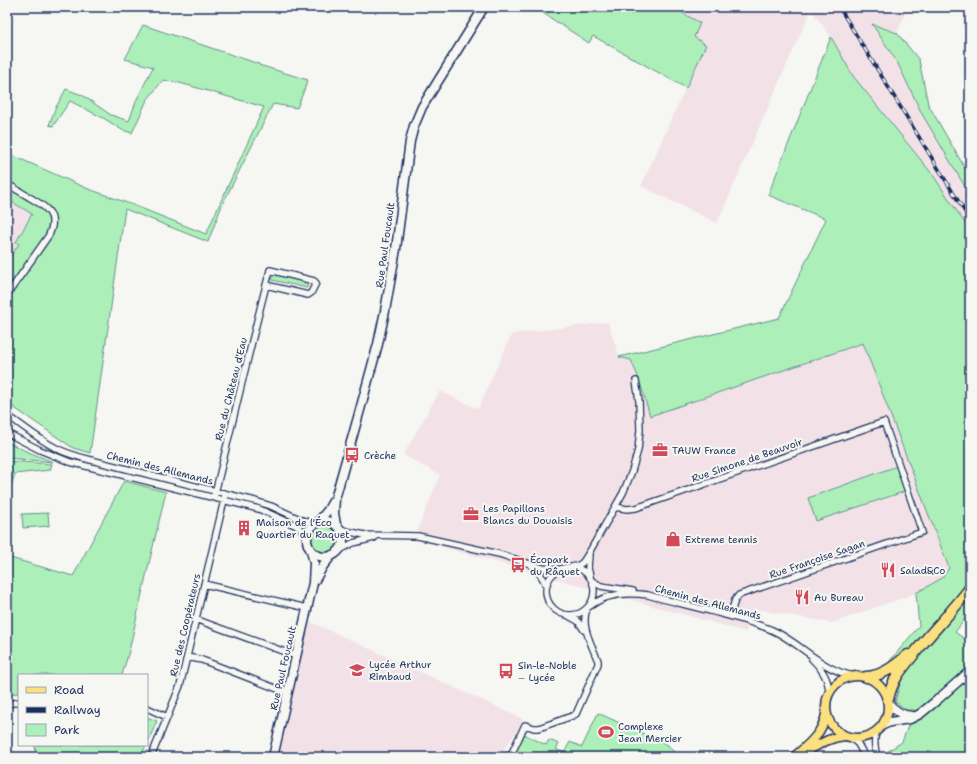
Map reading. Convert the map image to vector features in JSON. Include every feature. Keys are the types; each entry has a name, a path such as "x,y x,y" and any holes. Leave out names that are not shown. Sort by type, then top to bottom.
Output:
{"highway":[{"path":"888,701 891,687 895,679 926,639 970,588"},
{"path":"866,677 877,675 886,671 909,655 926,639"}],"main road":[{"path":"854,676 866,677 874,680 880,685 888,701 888,714 880,728 872,735 858,738 835,737 795,757 820,731 825,720 826,703 834,686 845,678 854,676"},
{"path":"826,713 832,726 848,737"}],"street":[{"name":"Rue Paul Foucault","path":"338,527 334,513 335,499 378,344 385,311 395,256 412,130 422,107 484,7"},
{"path":"7,184 45,207 50,214 52,224 49,235 7,295"},
{"name":"Rue du Château d'Eau","path":"215,494 266,285 270,270 314,281 316,283 311,293 308,295 266,285"},
{"path":"384,536 346,546 327,557 320,556 311,551 307,544 306,537 310,528 316,523 328,521 338,527 361,534 418,536 499,554 546,568 561,569 579,565 583,562 590,551 615,507 629,480 635,462 640,430 639,397 636,381"},
{"name":"Chemin des Allemands","path":"7,415 48,444 66,452 215,494 259,509 298,526 304,532 306,537"},
{"name":"Rue Simone de Beauvoir","path":"615,507 627,509 636,508 884,422 922,532"},
{"name":"Chemin des Allemands","path":"7,433 40,450 70,462 215,494"},
{"name":"Chemin des Allemands","path":"225,497 266,504 304,521 316,523"},
{"name":"Rue des Coopérateurs","path":"151,757 179,691 225,497"},
{"name":"Rue Paul Foucault","path":"316,523 328,510 335,499"},
{"path":"335,553 341,547 343,540 338,527"},
{"name":"Rue Françoise Sagan","path":"730,616 735,600 740,595 922,532"},
{"name":"Rue Paul Foucault","path":"273,757 313,583 314,566 311,551"},
{"path":"510,757 525,725 538,728 576,714 598,664 584,622 584,617 594,596 594,588 588,568 590,551"},
{"name":"Rue Paul Foucault","path":"313,583 324,563 335,553"},
{"path":"525,562 539,572 543,578 550,604 558,612 578,621 588,635"},
{"path":"572,567 583,570 592,580"},
{"path":"546,586 553,574 561,569"},
{"name":"Chemin des Allemands","path":"592,580 601,586 636,591 648,596"},
{"path":"204,584 307,608"},
{"name":"Chemin des Allemands","path":"588,607 600,599 610,596 630,594 648,596 730,616 755,623 774,631 792,641 836,671 842,674 854,676"},
{"path":"565,615 577,614 588,607"},
{"path":"196,619 296,656"},
{"name":"Chemin des Allemands","path":"805,651 823,672 828,682 829,694"},
{"path":"187,657 207,662 288,693"},
{"path":"877,757 875,735 880,728 890,722 906,720 917,716 970,671"},
{"path":"888,701 896,711 903,715 917,716"},
{"path":"7,704 18,702"},
{"path":"148,708 167,718"},
{"path":"848,737 854,740 860,747 865,757"}],"shaded area":[{"path":"672,7 908,7 897,33 873,25 897,62 922,114 970,195 970,231 933,175 853,76 831,37 811,10 717,223 641,186 705,45 693,37 700,23"},
{"path":"7,199 32,214 16,242 19,244 7,261"},
{"path":"608,322 619,357 631,360 639,379 650,416 863,343 950,568 942,578 916,593 832,623 754,609 746,632 414,539 440,475 403,455 440,391 478,409 512,334"},
{"name":"Lycée Arthur Rimbaud","path":"309,621 523,719 518,729 498,757 279,757"}],"green space":[{"path":"547,7 621,7 633,14 637,7 672,7 700,23 694,37 706,45 686,88 593,36 589,43 543,13"},
{"path":"872,24 897,33 919,60 928,104 970,177 970,195 922,114 897,62"},
{"path":"143,25 259,65 308,80 297,108 273,104 222,205 208,242 125,209 90,453 73,448 7,403 7,261 19,244 16,242 32,214 7,199 7,153 86,188 206,234 264,107 180,83 163,80 147,100 132,133 122,130 105,119 70,101 53,126 49,125 55,109 66,89 82,95 111,115 129,121 137,99 153,67 125,59"},
{"path":"831,37 853,76 933,175 970,231 970,613 955,632 970,643 970,757 879,757 902,742 914,710 906,710 895,701 901,681 889,662 919,626 916,593 942,578 949,568 863,343 650,416 639,379 631,360 619,357 779,318 826,219 768,195"},
{"path":"274,273 308,281 307,288 272,280"},
{"path":"7,442 26,451 53,462 7,458"},
{"path":"7,461 52,464 50,470 15,474 7,497"},
{"path":"897,466 906,491 816,521 808,498"},
{"path":"124,481 166,492 122,674 18,674 18,693 7,694 7,557 73,576"},
{"path":"48,513 49,526 23,528 22,514"},
{"path":"325,525 335,529 339,539 335,549 325,553 315,549 311,539 315,529"},
{"path":"598,713 668,745 678,757 513,757 524,734 546,745 549,740 559,744 556,749 564,753 570,742 582,747"},
{"path":"148,717 157,721 148,742"},
{"path":"35,746 146,746 141,757 36,757"}],"railway":[{"path":"839,7 970,220"}],"place":[{"name":"TAUW France","path":"660,450"},
{"name":"Crèche","path":"352,455"},
{"name":"Les Papillons Blancs du Douaisis","path":"471,514"},
{"name":"Maison de l'Éco Quartier du Raquet","path":"244,528"},
{"name":"Extreme tennis","path":"673,539"},
{"name":"Écopark du Râquet","path":"518,565"},
{"name":"Salad&Co","path":"888,570"},
{"name":"Au Bureau","path":"802,597"},
{"name":"Lycée Arthur Rimbaud","path":"357,670"},
{"name":"Sin-le-Noble – Lycée","path":"506,671"},
{"name":"Complexe Jean Mercier","path":"606,732"}]}
